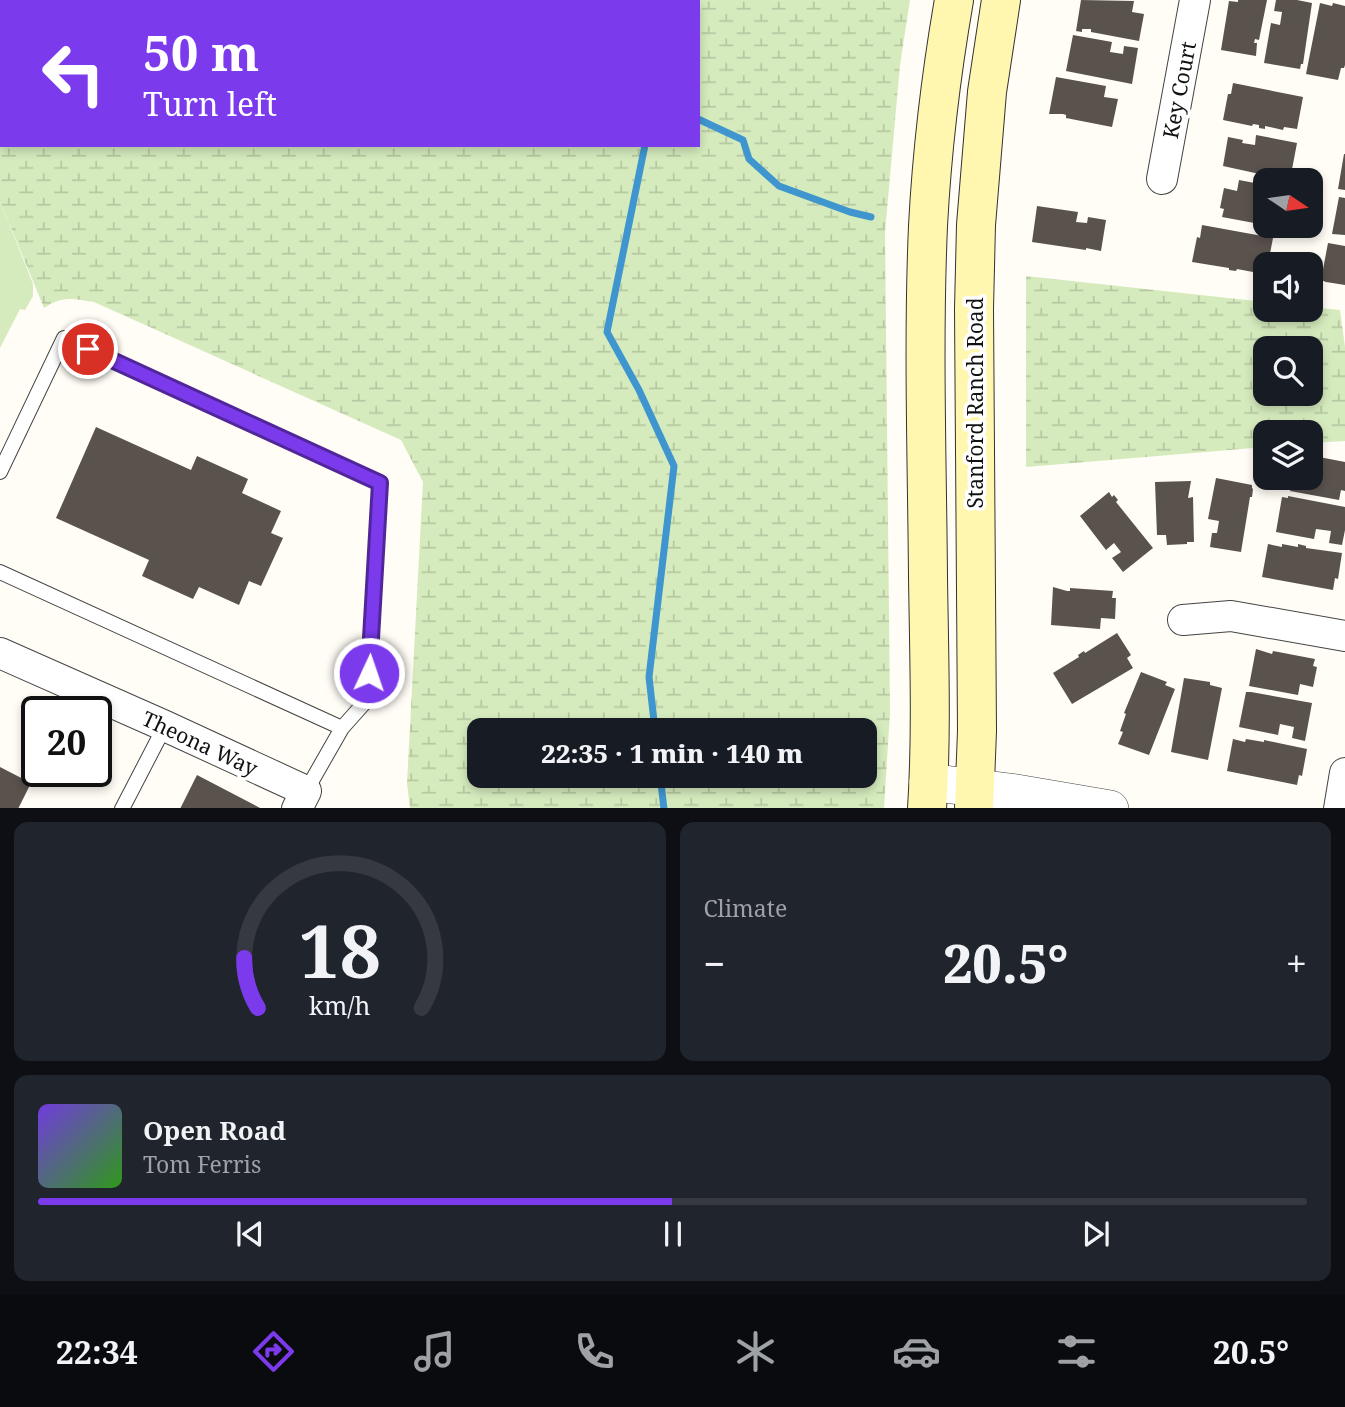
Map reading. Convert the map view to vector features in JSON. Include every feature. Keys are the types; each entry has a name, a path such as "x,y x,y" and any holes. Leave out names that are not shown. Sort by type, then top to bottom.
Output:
{"main road":[{"path":"927,795 928,224 940,87 954,0"},
{"name":"Stanford Ranch Road","path":"975,798 976,225 988,92 1001,0"}],"street":[{"name":"Key Court","path":"1162,179 1195,0"},
{"path":"1183,620 1231,616 1345,636"},
{"name":"Theona Way","path":"0,653 165,726 301,800"},
{"path":"1339,808 1345,773"},
{"path":"927,795 975,798 1017,793 1110,808"}],"lane":[{"path":"0,472 64,338 380,483 367,700 341,728 301,800"},
{"path":"0,572 341,728"},
{"path":"122,808 165,726"}],"green space":[{"path":"700,0 910,0 900,65 885,232 890,713 884,808 410,808 407,783 423,482 401,440 94,302 74,299 44,308 0,201 0,147 700,147"},
{"path":"0,201 33,284 33,296 25,310 20,309 0,348"},
{"path":"1026,276 1253,301 1253,322 1323,322 1323,308 1340,310 1345,347 1345,441 1323,442 1323,420 1253,420 1253,448 1026,467"}],"building":[{"path":"1081,0 1134,1 1132,12 1144,14 1139,41 1091,32 1091,29 1076,31"},
{"path":"1267,0 1259,40 1255,39 1254,43 1257,43 1256,56 1221,50 1229,1"},
{"path":"1276,0 1312,3 1300,69 1264,63 1271,23 1280,25 1282,12 1274,11"},
{"path":"1320,3 1345,6 1345,65 1341,68 1338,80 1306,74"},
{"path":"1073,35 1112,42 1110,52 1123,54 1124,46 1138,48 1132,84 1066,71"},
{"path":"1056,77 1106,86 1104,97 1118,99 1112,127 1066,118 1063,114 1049,114"},
{"path":"1233,83 1303,97 1297,129 1284,127 1283,130 1265,126 1265,129 1259,128 1259,125 1223,120"},
{"path":"1256,135 1297,143 1292,168 1253,168 1253,173 1223,166 1228,137 1255,145"},
{"path":"1345,154 1345,190 1338,189"},
{"path":"1239,180 1253,183 1253,223 1222,217 1224,209 1220,208 1224,188 1237,191"},
{"path":"1339,197 1345,198 1345,235 1332,234"},
{"path":"1037,206 1078,212 1076,222 1087,223 1088,217 1106,220 1101,251 1032,242"},
{"path":"1202,225 1253,234 1253,238 1273,238 1270,252 1253,252 1253,272 1192,262 1197,237 1200,238"},
{"path":"1328,243 1345,246 1345,285 1323,281"},
{"path":"96,427 191,470 197,456 248,479 242,493 281,511 271,533 283,538 261,586 249,581 239,605 199,587 193,599 142,576 149,560 56,518"},
{"path":"1323,458 1345,462 1345,491 1341,490 1339,500 1290,491 1323,490"},
{"path":"1216,478 1252,485 1241,552 1210,547 1212,533 1217,533 1219,521 1208,519"},
{"path":"1191,481 1188,498 1193,497 1194,542 1167,545 1166,535 1157,535 1155,482"},
{"path":"1109,492 1118,500 1116,502 1153,548 1123,572 1112,558 1121,552 1114,543 1106,550 1080,516"},
{"path":"1282,497 1345,507 1342,545 1329,543 1331,531 1316,529 1314,539 1276,532"},
{"path":"1268,544 1298,547 1298,544 1306,548 1342,553 1338,579 1335,578 1333,590 1262,577"},
{"path":"1053,587 1067,591 1070,591 1070,588 1113,591 1112,598 1116,598 1115,619 1101,618 1100,629 1051,625"},
{"path":"1117,633 1131,655 1127,658 1133,668 1072,704 1053,673 1084,651 1085,653"},
{"path":"1256,649 1272,654 1273,651 1315,659 1313,666 1317,667 1313,687 1300,684 1298,695 1249,686"},
{"path":"1141,672 1167,682 1165,685 1175,689 1149,755 1118,744 1123,732 1120,731 1126,714 1124,713"},
{"path":"1184,678 1210,682 1210,685 1222,688 1208,760 1171,752"},
{"path":"1246,692 1312,703 1305,741 1292,738 1294,727 1280,724 1278,735 1239,727"},
{"path":"1233,739 1245,742 1246,739 1264,740 1307,749 1302,776 1299,775 1297,785 1227,771"},
{"path":"0,767 21,778 21,787 29,787 18,808 0,808"},
{"path":"197,775 260,808 180,808"}],"waterway":[{"path":"700,120 743,140 749,159 779,186 871,217"},
{"path":"645,147 607,332 639,390 674,466 649,677 654,718"},
{"path":"662,788 664,808"}],"route":[{"path":"88,349 380,483 369,673"}]}
